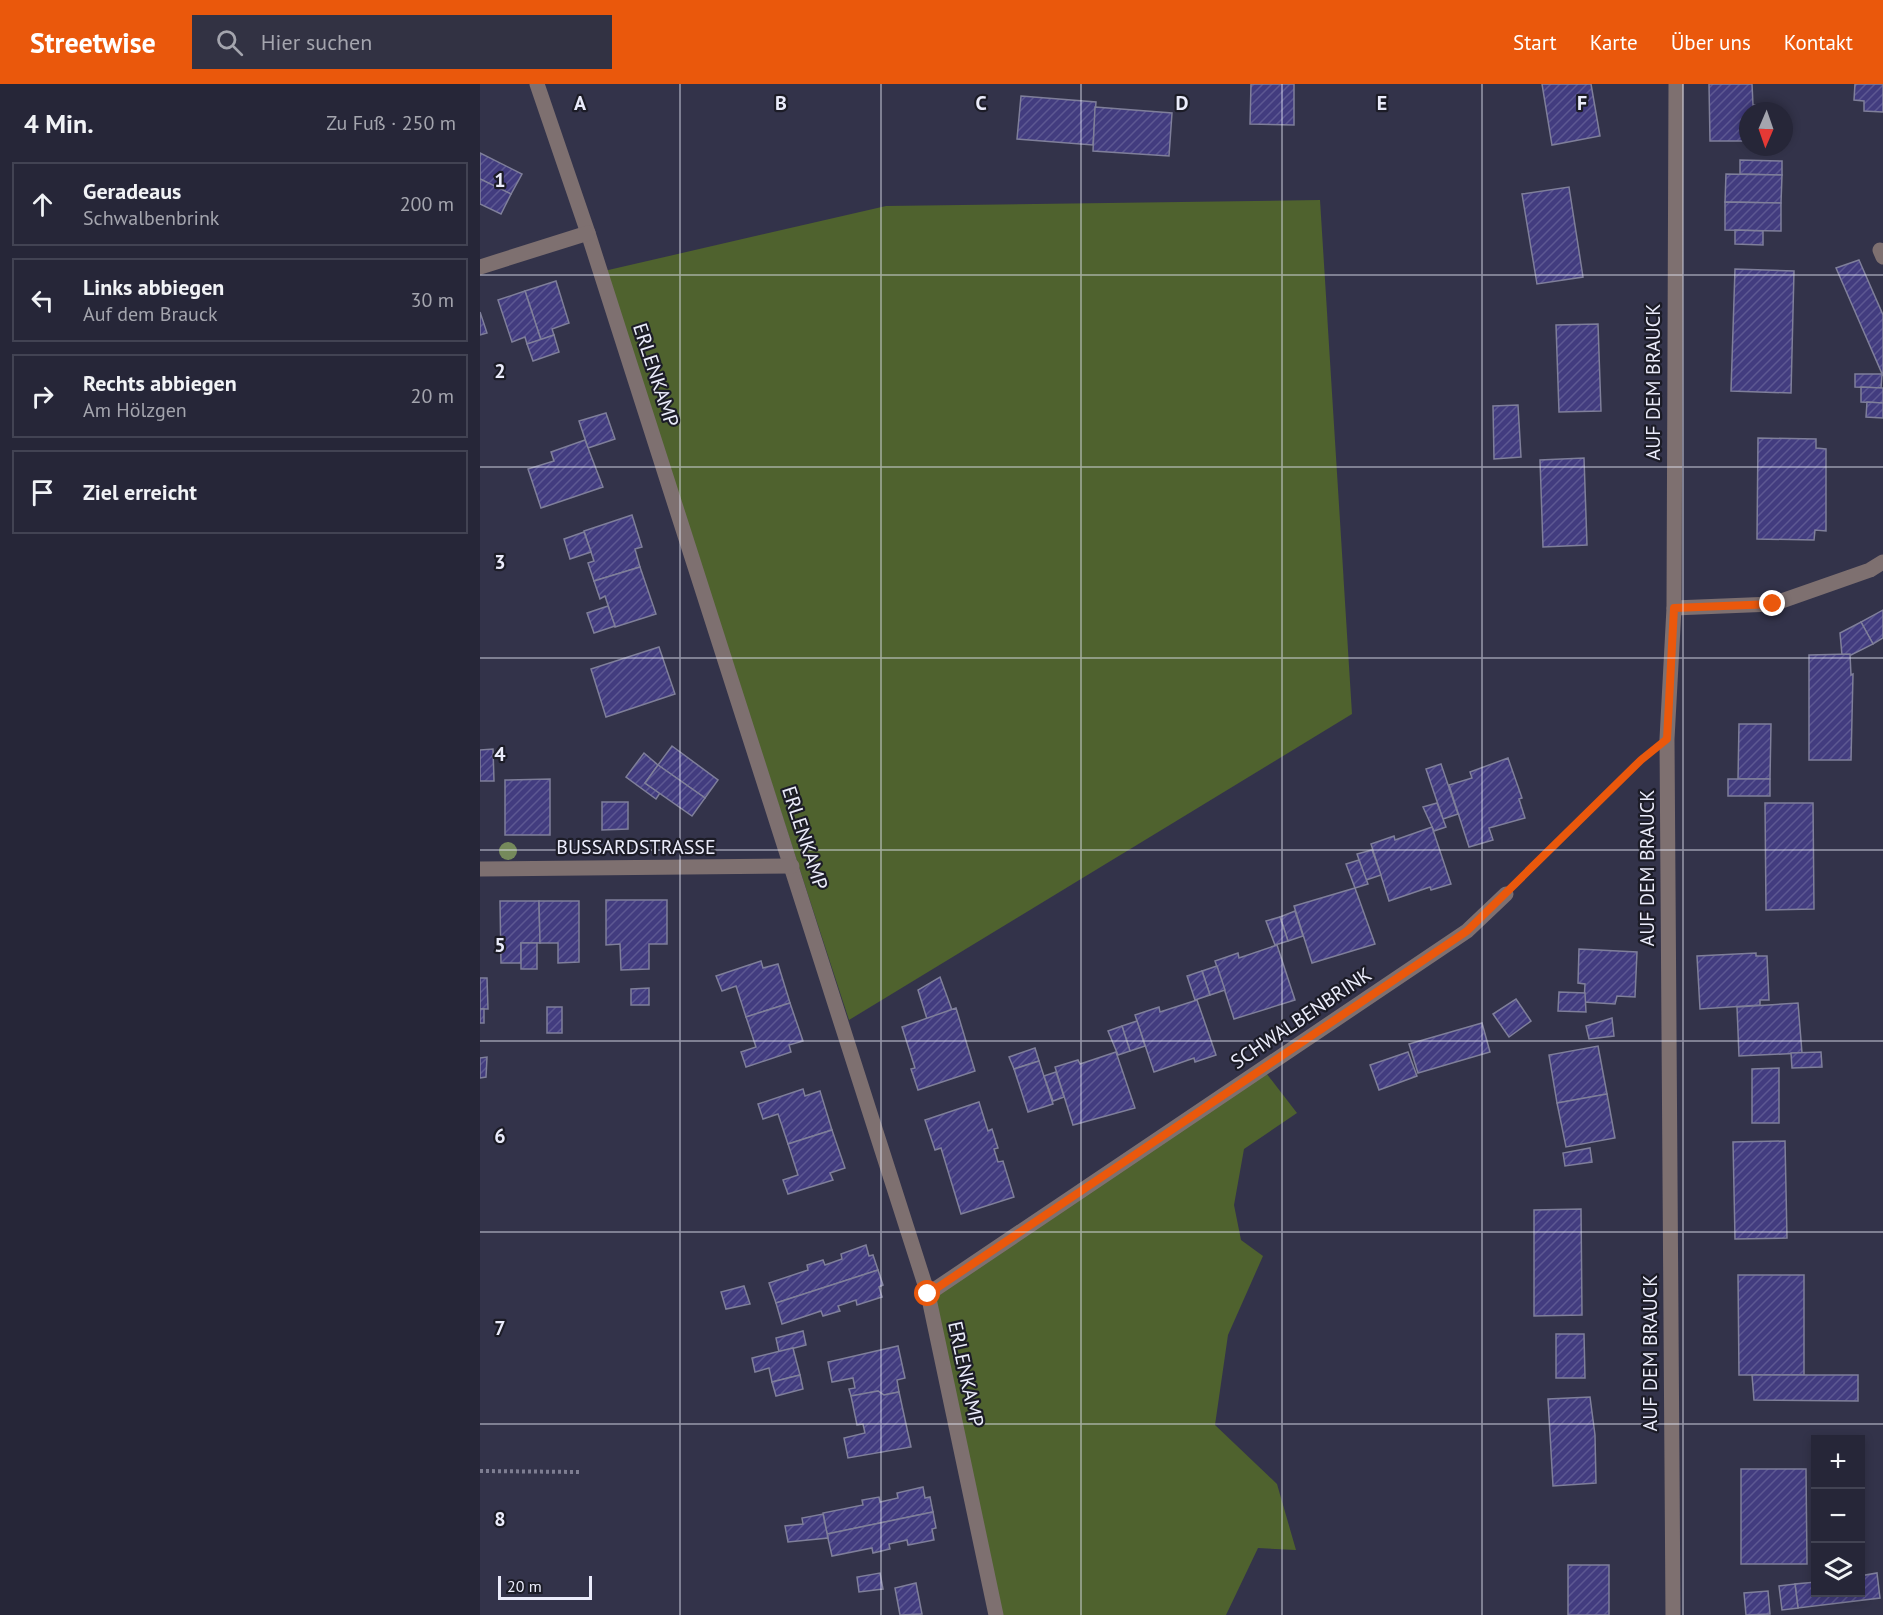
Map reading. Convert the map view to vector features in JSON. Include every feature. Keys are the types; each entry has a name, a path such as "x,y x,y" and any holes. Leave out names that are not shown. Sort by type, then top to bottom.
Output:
{"street":[{"name":"ERLENKAMP","path":"537,84 588,233 928,1294 996,1615"},
{"name":"AUF DEM BRAUCK","path":"1673,1615 1667,739 1674,608 1676,84"},
{"path":"480,267 588,233"},
{"path":"1674,608 1773,604 1870,570 1883,562"},
{"name":"BUSSARDSTRASSE","path":"480,869 792,866"},
{"name":"SCHWALBENBRINK","path":"928,1294 1467,931 1506,894"}],"path":[{"path":"1506,894 1641,760 1667,739"},
{"path":"480,1471 579,1472"}],"green space":[{"path":"1320,200 1352,714 849,1020 604,271 886,206"},
{"path":"1263,1069 1297,1113 1244,1149 1234,1205 1241,1240 1263,1256 1228,1335 1215,1425 1277,1484 1296,1550 1258,1548 1226,1615 1001,1615 931,1294"}],"building":[{"path":"1251,84 1294,84 1294,125 1250,124"},
{"path":"1542,84 1591,84 1600,136 1552,145"},
{"path":"1709,84 1752,84 1753,102 1739,102 1739,141 1710,141"},
{"path":"1855,84 1883,84 1883,112 1864,111 1864,101 1854,100"},
{"path":"1021,96 1096,102 1093,145 1017,139"},
{"path":"1095,107 1172,113 1169,156 1093,151"},
{"path":"480,153 522,174 511,194 480,179"},
{"path":"1740,160 1782,161 1782,175 1740,174"},
{"path":"1726,174 1782,175 1781,203 1725,202"},
{"path":"480,179 511,194 501,214 480,204"},
{"path":"1569,187 1583,277 1537,284 1522,194"},
{"path":"1725,202 1781,203 1781,231 1725,230"},
{"path":"1735,230 1763,231 1763,245 1735,244"},
{"path":"1859,260 1883,315 1883,376 1836,268"},
{"path":"1735,269 1794,271 1791,393 1731,391"},
{"path":"556,281 569,323 552,329 554,335 541,340 525,291"},
{"path":"525,291 541,340 527,344 525,337 512,342 498,300"},
{"path":"480,312 487,333 480,335"},
{"path":"1598,324 1601,411 1559,412 1556,325"},
{"path":"554,335 559,352 533,361 527,344"},
{"path":"1855,374 1882,374 1881,388 1855,387"},
{"path":"1861,387 1883,388 1883,403 1861,402"},
{"path":"1867,402 1883,403 1883,418 1866,417"},
{"path":"1518,405 1521,457 1494,459 1493,406"},
{"path":"606,413 615,439 588,448 579,421"},
{"path":"1758,438 1816,439 1816,448 1826,449 1826,531 1815,530 1814,540 1757,539"},
{"path":"585,440 603,487 541,508 528,469 554,461 551,452"},
{"path":"1584,458 1587,545 1543,547 1540,460"},
{"path":"632,515 642,547 635,549 640,567 594,581 588,563 594,561 584,531"},
{"path":"584,532 591,552 570,559 564,539"},
{"path":"640,567 656,614 615,627 605,596 600,599 594,581"},
{"path":"608,606 615,626 594,633 587,613"},
{"path":"1883,610 1883,638 1873,644 1861,622"},
{"path":"1861,622 1873,644 1851,655 1842,655 1840,633"},
{"path":"659,647 675,694 606,717 591,669"},
{"path":"1850,654 1851,675 1853,674 1851,760 1809,760 1809,655"},
{"path":"1739,724 1771,724 1770,779 1738,779"},
{"path":"672,746 718,780 705,798 658,765"},
{"path":"493,749 494,781 480,781 480,750"},
{"path":"644,753 658,765 645,783 660,793 656,799 626,777"},
{"path":"1508,758 1522,798 1519,799 1525,818 1489,828 1493,840 1469,847 1449,785 1472,778 1470,772"},
{"path":"1441,764 1458,814 1443,819 1426,769"},
{"path":"658,765 705,798 692,816 645,783"},
{"path":"550,779 550,835 505,835 505,780"},
{"path":"1728,779 1770,779 1770,796 1728,796"},
{"path":"602,802 628,802 628,829 602,830"},
{"path":"1437,803 1446,827 1434,831 1423,807"},
{"path":"1765,803 1813,803 1814,909 1766,910"},
{"path":"1432,827 1451,884 1431,890 1430,887 1389,901 1371,844 1394,836 1395,840"},
{"path":"1372,850 1381,875 1366,880 1357,854"},
{"path":"1359,860 1368,884 1355,888 1346,864"},
{"path":"1355,888 1375,944 1312,963 1294,906"},
{"path":"606,900 667,900 667,944 649,944 649,969 621,970 620,944 606,945"},
{"path":"500,901 539,901 540,943 521,943 521,963 501,963"},
{"path":"539,901 579,901 579,962 558,963 558,943 540,943"},
{"path":"1295,911 1303,936 1288,941 1280,917"},
{"path":"1280,917 1288,941 1275,945 1266,921"},
{"path":"521,943 537,943 537,969 521,969"},
{"path":"1277,945 1295,1000 1234,1019 1215,961 1238,953 1239,958"},
{"path":"1579,949 1637,952 1635,997 1617,996 1615,1004 1584,1002 1585,984 1578,983"},
{"path":"1756,953 1756,956 1767,956 1769,1000 1760,1000 1760,1005 1700,1009 1697,956"},
{"path":"761,961 763,968 778,964 790,1003 746,1017 736,986 722,991 716,976"},
{"path":"1217,966 1225,990 1210,995 1202,971"},
{"path":"1202,971 1210,995 1195,1000 1187,976"},
{"path":"940,977 952,1010 927,1019 918,990"},
{"path":"480,978 487,978 488,1009 480,1009"},
{"path":"649,988 649,1005 631,1005 631,989"},
{"path":"1559,992 1585,993 1586,1012 1558,1011"},
{"path":"1516,999 1531,1021 1509,1037 1493,1014"},
{"path":"1197,1000 1216,1055 1195,1062 1194,1058 1154,1072 1135,1015 1159,1007 1160,1012"},
{"path":"790,1003 803,1041 789,1045 791,1052 746,1067 741,1052 756,1047 746,1017"},
{"path":"1798,1003 1802,1053 1739,1056 1737,1007"},
{"path":"547,1007 562,1007 562,1033 547,1033"},
{"path":"956,1008 975,1071 918,1090 911,1069 915,1068 902,1027"},
{"path":"480,1009 484,1009 484,1023 480,1023"},
{"path":"1612,1018 1614,1036 1589,1039 1586,1026"},
{"path":"1137,1021 1145,1046 1130,1051 1122,1026"},
{"path":"1482,1023 1490,1052 1418,1073 1409,1044"},
{"path":"1122,1026 1130,1051 1118,1055 1108,1031"},
{"path":"1598,1046 1607,1094 1557,1103 1549,1055"},
{"path":"1035,1048 1039,1061 1014,1069 1009,1057"},
{"path":"1116,1052 1135,1108 1073,1125 1055,1067 1078,1060 1080,1064"},
{"path":"1408,1052 1417,1076 1379,1090 1370,1065"},
{"path":"1821,1052 1822,1067 1792,1068 1791,1053"},
{"path":"487,1057 486,1077 480,1078 480,1058"},
{"path":"1039,1061 1053,1104 1028,1112 1014,1069"},
{"path":"1779,1068 1779,1123 1752,1123 1752,1069"},
{"path":"1056,1072 1064,1097 1053,1101 1044,1076"},
{"path":"803,1089 805,1096 820,1091 832,1130 788,1144 778,1114 763,1119 758,1104"},
{"path":"1607,1094 1615,1138 1566,1147 1557,1103"},
{"path":"979,1102 988,1131 992,1129 998,1148 994,1149 998,1162 1003,1161 1014,1197 961,1214 941,1148 935,1150 925,1120"},
{"path":"832,1130 845,1168 830,1173 833,1180 788,1194 783,1180 798,1175 788,1144"},
{"path":"1785,1141 1787,1238 1735,1239 1733,1142"},
{"path":"1590,1148 1592,1162 1565,1166 1563,1153"},
{"path":"1581,1209 1582,1315 1534,1316 1534,1210"},
{"path":"866,1245 869,1256 873,1255 878,1270 776,1303 769,1283 808,1270 807,1265 823,1260 825,1265 842,1259 841,1254"},
{"path":"878,1270 883,1285 879,1287 882,1297 857,1305 856,1300 838,1306 840,1311 823,1316 821,1311 782,1324 776,1303"},
{"path":"1738,1275 1804,1275 1804,1375 1739,1375"},
{"path":"744,1286 750,1304 726,1309 721,1292"},
{"path":"803,1331 806,1345 779,1352 776,1338"},
{"path":"1556,1334 1584,1334 1585,1378 1556,1378"},
{"path":"898,1346 905,1378 897,1380 899,1392 884,1395 878,1391 851,1396 849,1389 855,1388 853,1378 832,1382 828,1362"},
{"path":"793,1348 800,1375 772,1382 769,1368 755,1372 752,1358"},
{"path":"800,1375 803,1389 776,1396 772,1382"},
{"path":"1752,1375 1858,1375 1858,1401 1754,1400"},
{"path":"878,1391 884,1395 899,1392 911,1447 848,1458 844,1438 865,1433 863,1424 857,1425 851,1396"},
{"path":"1590,1397 1595,1435 1596,1483 1553,1486 1548,1399"},
{"path":"1741,1469 1806,1469 1807,1564 1741,1564"},
{"path":"923,1487 925,1498 930,1497 933,1512 827,1534 823,1513 863,1505 862,1500 879,1497 880,1502 898,1498 897,1493"},
{"path":"933,1512 936,1528 932,1529 934,1540 908,1545 907,1540 889,1544 890,1549 873,1553 872,1548 832,1556 827,1534"},
{"path":"823,1514 828,1538 788,1542 785,1526 803,1524 802,1518"},
{"path":"1568,1565 1609,1565 1609,1615 1568,1615"},
{"path":"880,1573 883,1589 859,1592 857,1577"},
{"path":"1877,1573 1880,1598 1798,1608 1795,1584 1811,1582 1811,1597 1865,1597 1865,1575"},
{"path":"916,1583 922,1614 900,1615 895,1588"},
{"path":"1795,1584 1798,1608 1782,1610 1779,1586"},
{"path":"1768,1591 1770,1614 1746,1615 1744,1593"}],"route":[{"path":"928,1294 1467,931 1641,760 1667,739 1674,608 1773,604"}]}
